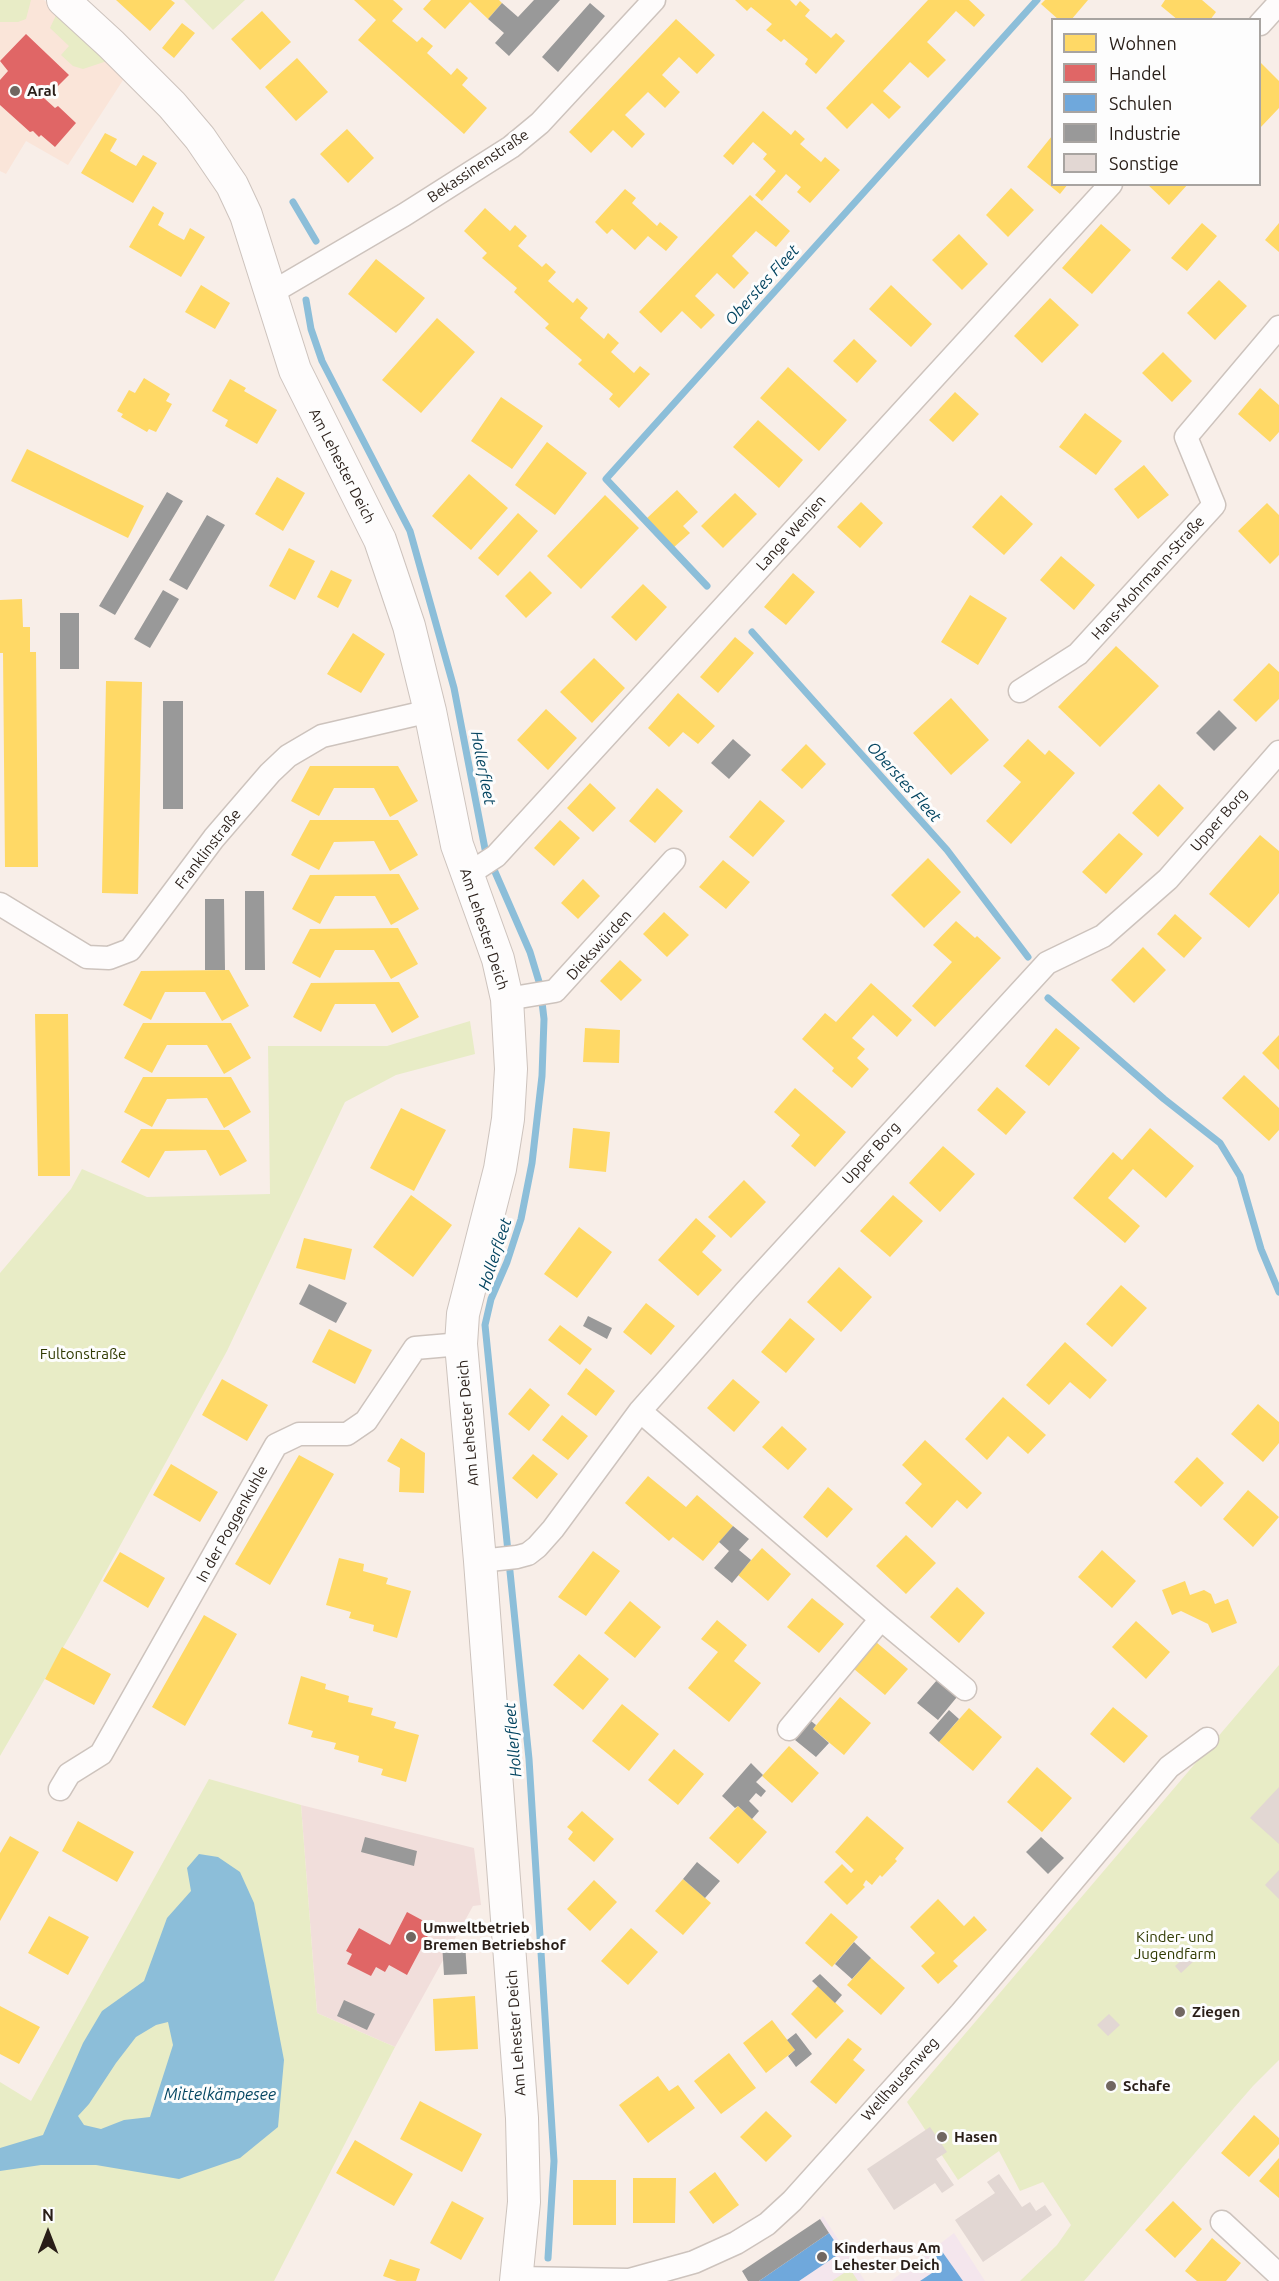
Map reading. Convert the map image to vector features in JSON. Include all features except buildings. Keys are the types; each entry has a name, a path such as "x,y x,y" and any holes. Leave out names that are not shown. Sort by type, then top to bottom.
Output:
{"street":[{"name":"Am Lehester Deich","path":"63,0 172,105 200,138 246,215 295,370 380,540 409,626 430,711 457,846 482,865 498,960 529,995 511,1069 508,1119 500,1168 464,1314 461,1344 500,1559 523,2130 524,2202 516,2280"},
{"name":"Bekassinenstraße","path":"271,293 394,222 511,147 540,123 654,0"},
{"path":"1261,23 1279,3"},
{"name":"Lange Wenjen","path":"482,865 1109,186"},
{"name":"Hans-Mohrmann-Straße","path":"1020,691 1078,654 1214,505 1186,437 1279,327"},
{"name":"Franklinstraße","path":"0,904 87,957 109,958 130,950 214,838 270,773 288,756 322,736 430,711"},
{"name":"Upper Borg","path":"500,1559 528,1554 553,1529 640,1411 805,1226 1047,963 1103,936 1168,879 1279,752"},
{"name":"Diekswürden","path":"529,995 555,991 565,983 674,860"},
{"name":"In der Poggenkuhle","path":"60,1789 69,1774 101,1754 276,1445 299,1434 347,1434 366,1421 415,1348 461,1344"},
{"path":"640,1411 965,1689"},
{"path":"789,1729 881,1619"},
{"name":"Wellhausenweg","path":"516,2280 629,2280 694,2262 736,2243 767,2224 792,2201 961,2013 1170,1767 1207,1739"},
{"path":"1222,2222 1279,2276 1275,2281"}],"shaded area":[{"path":"0,0 44,0 125,77 68,165 26,141 6,174 0,171"},
{"path":"301,1805 474,1848 481,1905 473,1906 395,2047 317,2013"},
{"name":"Kinderhaus Am Lehester Deich","path":"823,2216 865,2281 759,2281 829,2233 820,2219"},
{"name":"Kinderhaus Am Lehester Deich","path":"954,2233 985,2281 891,2281"}],"green space":[{"path":"0,0 31,0 26,19 18,22 0,22"},
{"path":"184,0 245,0 213,30"},
{"path":"57,13 107,61 83,69 73,66 61,55 69,46 50,28"},
{"name":"Fultonstraße","path":"470,1021 475,1054 396,1075 345,1102 227,1351 82,1615 0,1756 0,1273 71,1189 82,1169 147,1197 270,1194 268,1046 387,1046"},
{"name":"Kinder- und Jugendfarm","path":"1279,1665 1279,2060 1253,2086 1084,2281 1020,2281 1057,2245 1071,2225 1043,2182 1020,2191 999,2151 958,2180 907,2102"},
{"path":"209,1779 301,1805 317,2013 395,2047 274,2281 0,2281 0,2082 31,2101"},
{"path":"850,2269 858,2281 832,2281"}],"water":[{"name":"Mittelkämpesee","path":"199,1854 218,1857 240,1872 254,1903 284,2060 278,2127 240,2158 179,2179 96,2165 41,2165 0,2171 0,2148 43,2135 83,2043 102,2011 144,1981 167,1918 191,1891 187,1868","holes":["168,2022 173,2045 150,2117 124,2120 101,2129 84,2125 78,2116 136,2037 156,2025"]}],"waterway":[{"name":"Oberstes Fleet","path":"707,586 606,479 1037,0"},
{"name":"Hollerfleet","path":"293,202 316,241"},
{"name":"Hollerfleet","path":"306,300 311,329 322,361 410,531 454,688 485,849 530,952 540,985 544,1019 542,1076 532,1163 521,1219 507,1262 491,1299 485,1325 529,1759 554,2161 548,2258"},
{"name":"Oberstes Fleet","path":"752,632 947,850 1028,957"},
{"name":"Oberstes Fleet","path":"1048,998 1164,1099 1220,1143 1240,1176 1261,1249 1279,1292"}],"place":[{"name":"Aral","path":"15,91"},
{"name":"Umweltbetrieb Bremen Betriebshof","path":"411,1937"},
{"name":"Ziegen","path":"1180,2012"},
{"name":"Schafe","path":"1111,2086"},
{"name":"Hasen","path":"942,2137"},
{"name":"Kinderhaus Am Lehester Deich","path":"822,2257"}]}
